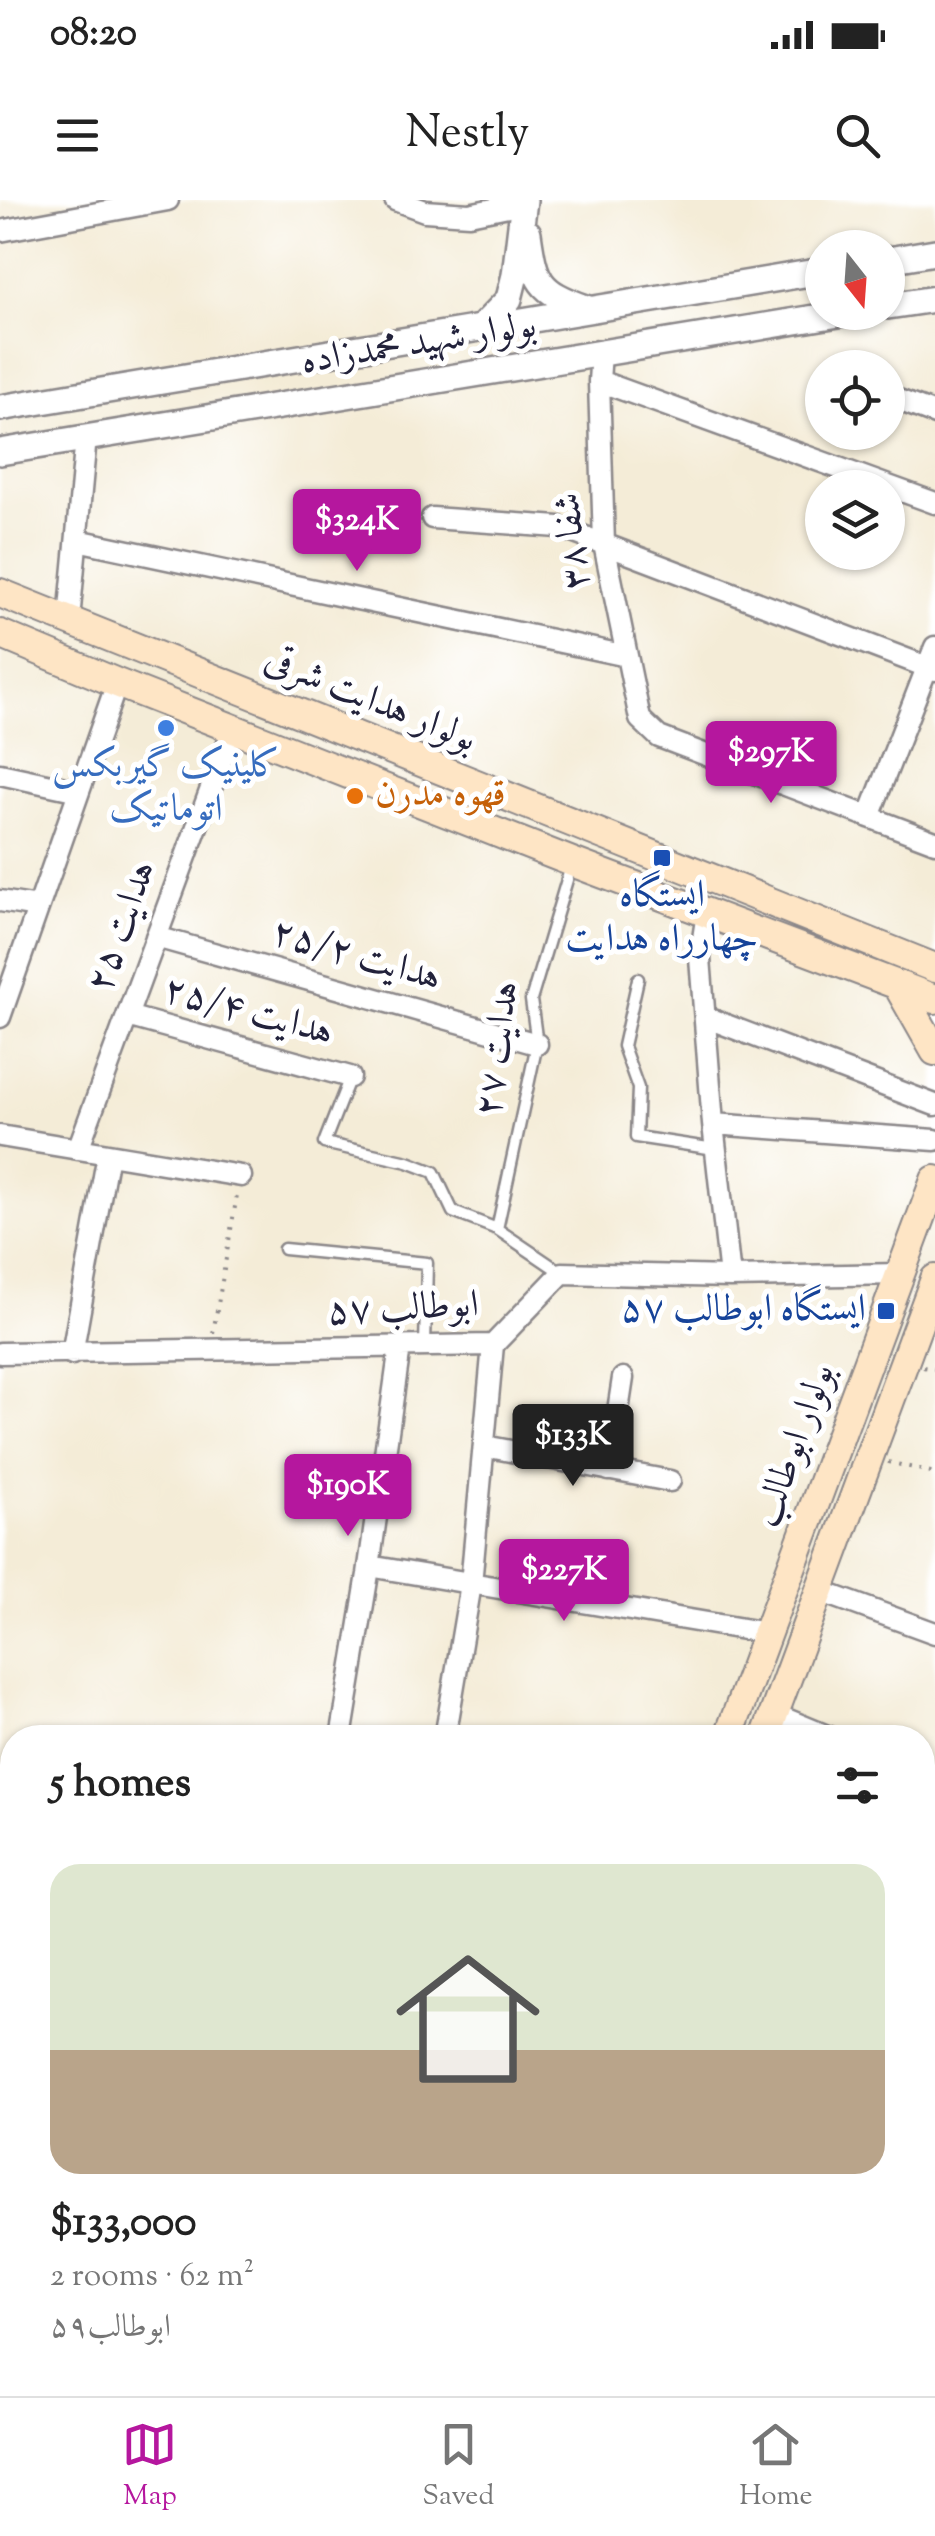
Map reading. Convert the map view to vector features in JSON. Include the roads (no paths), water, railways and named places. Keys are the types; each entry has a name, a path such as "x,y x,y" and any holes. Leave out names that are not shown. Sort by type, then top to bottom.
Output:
{"main road":[{"name":"بولوار هدایت شرقی","path":"0,593 934,966"},
{"name":"بولوار هدایت شرقی","path":"0,634 567,860 935,999"},
{"path":"567,860 577,824"},
{"path":"898,986 935,1052"},
{"name":"بولوار ابوطالب","path":"733,1725 935,1180"},
{"name":"بولوار ابوطالب","path":"770,1725 935,1280"},
{"path":"866,1364 876,1355 886,1353 893,1360 894,1370 880,1406 884,1418"}],"street":[{"path":"0,231 168,200"},
{"path":"395,200 425,211 468,214 523,202"},
{"path":"523,202 532,264 540,283 557,298 590,310"},
{"path":"481,328 509,299 523,202"},
{"path":"905,257 935,252"},
{"name":"بولوار شهید محمدزاده","path":"0,408 805,274"},
{"path":"905,303 935,299"},
{"name":"بولوار شهید محمدزاده","path":"0,452 805,319"},
{"path":"512,323 501,333 499,348 506,360 518,367"},
{"path":"431,336 448,343 454,355 452,367 439,380"},
{"name":"شفا ۳۸","path":"601,353 604,544 640,719 659,738 869,817"},
{"path":"600,381 935,503"},
{"path":"905,403 935,414"},
{"path":"69,620 86,436"},
{"path":"432,518 559,527 931,669"},
{"path":"77,540 627,656"},
{"path":"935,646 931,669 869,817 935,842"},
{"path":"0,1017 117,683"},
{"name":"هدایت ۲۵","path":"78,1149 233,728"},
{"path":"0,774 79,791"},
{"path":"0,901 38,907"},
{"path":"708,914 700,958 730,1277"},
{"name":"هدایت ۲۵/۲","path":"156,937 536,1044"},
{"name":"هدایت ۲۵/۴","path":"127,1016 350,1078"},
{"path":"705,1017 935,1105"},
{"path":"714,1124 935,1140"},
{"path":"0,1136 240,1176"},
{"path":"72,1354 108,1154"},
{"path":"562,1273 730,1277 900,1274"},
{"name":"ابوطالب ۵۷","path":"0,1354 493,1346 562,1273"},
{"path":"447,1725 472,1584 493,1346"},
{"path":"342,1725 400,1347"},
{"path":"609,1470 623,1378"},
{"path":"484,1446 670,1481"},
{"path":"369,1566 767,1632"},
{"path":"820,1591 935,1633"}],"lane":[{"name":"هدایت ۲۷","path":"497,1229 536,1044 531,1000 567,860"},
{"path":"638,979 623,1046 638,1088 636,1137 716,1149"},
{"path":"350,1078 324,1144 408,1162 434,1172 453,1212 497,1229 562,1273"},
{"path":"284,1250 427,1263 424,1347"}],"place":[{"name":"کلینیک گیربکس اتوماتیک","path":"166,728"},
{"name":"قهوه مدرن","path":"355,796"},
{"name":"ایستگاه چهارراه هدایت","path":"662,858"},
{"name":"ایستگاه ابوطالب ۵۷","path":"886,1311"}]}
